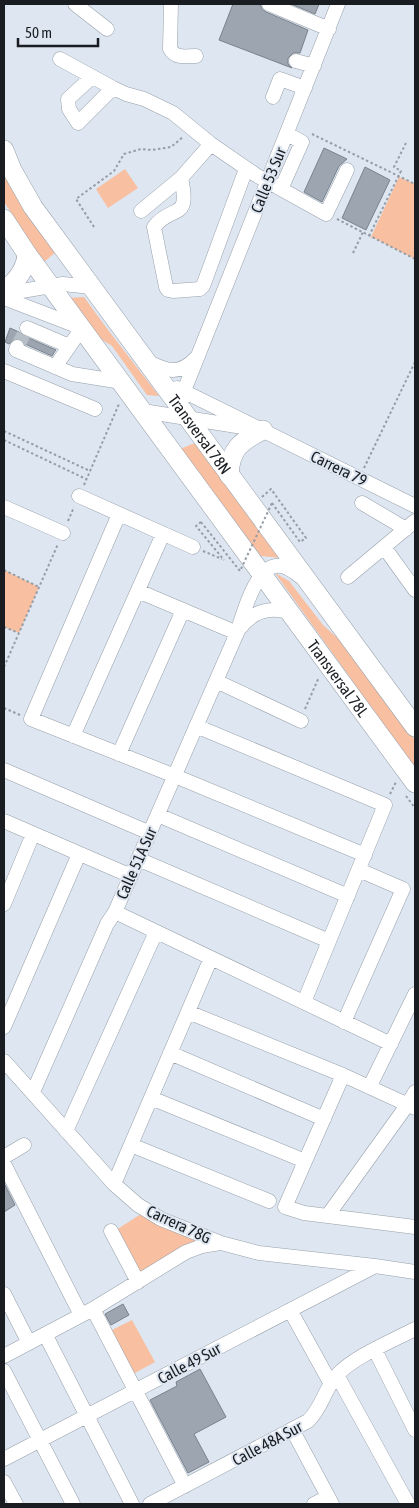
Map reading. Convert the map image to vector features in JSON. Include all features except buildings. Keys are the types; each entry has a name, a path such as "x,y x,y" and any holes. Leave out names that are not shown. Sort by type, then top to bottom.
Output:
{"main road":[{"name":"Transversal 78N","path":"4,150 20,185 33,207 145,361 183,405 229,475 308,582"},
{"name":"Transversal 78N","path":"4,219 50,286 262,573"},
{"path":"8,296 24,268 27,254"},
{"path":"229,475 232,457 241,443 263,430"},
{"name":"Transversal 78L","path":"262,573 407,779"},
{"name":"Transversal 78L","path":"308,582 415,727"}],"street":[{"path":"75,4 107,29"},
{"path":"171,4 170,49 178,57 196,56"},
{"path":"269,4 328,29"},
{"name":"Calle 53 Sur","path":"183,405 197,357 338,4"},
{"path":"60,59 113,88 144,99 172,113 246,169 326,214 348,170"},
{"path":"296,61 314,66"},
{"path":"92,77 68,99 69,109 78,123 113,88"},
{"path":"273,97 280,79 305,88"},
{"path":"281,189 302,142 289,129"},
{"path":"141,210 181,178 211,144"},
{"path":"181,178 185,197 184,204 179,211 157,222 154,227 166,287 172,291 200,289 203,286 246,169"},
{"path":"4,298 50,286 69,284 91,287"},
{"path":"8,296 82,328 55,367"},
{"path":"8,296 25,331 69,346"},
{"path":"17,347 16,350 72,374 122,382"},
{"path":"145,361 174,370 184,368 197,357"},
{"path":"4,371 95,409"},
{"name":"Carrera 79","path":"143,411 183,405 263,430 415,506"},
{"name":"Carrera 79","path":"183,405 263,430"},
{"path":"79,496 194,547"},
{"path":"348,578 410,525 362,503"},
{"path":"4,506 62,533"},
{"path":"119,514 31,720 175,776 365,855"},
{"path":"73,736 163,534"},
{"path":"384,547 415,590"},
{"path":"262,573 269,568 279,565 292,570 308,582"},
{"name":"Calle 51A Sur","path":"32,1092 107,924 115,912 131,876 262,573"},
{"path":"138,591 237,633"},
{"path":"119,754 183,610"},
{"name":"Calle 51A Sur","path":"237,633 246,621 257,613 271,610 291,613"},
{"path":"216,681 301,721"},
{"path":"196,726 385,805 304,1002"},
{"path":"4,770 150,832"},
{"path":"158,815 348,896"},
{"path":"4,821 131,876"},
{"path":"4,904 33,834"},
{"path":"4,1027 79,854"},
{"path":"138,859 329,941"},
{"path":"344,1022 403,889 359,870"},
{"path":"115,912 391,1044"},
{"path":"66,1131 156,932"},
{"path":"114,1184 211,958"},
{"path":"370,1086 415,994"},
{"path":"188,1012 370,1086 413,1101 328,1215"},
{"path":"170,1053 324,1119"},
{"name":"Carrera 78G","path":"4,1061 114,1184 138,1205 161,1219 221,1243 259,1253 415,1272"},
{"path":"343,1075 285,1207 304,1212 411,1226 415,1212"},
{"path":"151,1098 305,1161"},
{"path":"131,1145 269,1201"},
{"path":"4,1157 24,1146"},
{"path":"4,1164 87,1312 135,1391 185,1486"},
{"path":"111,1231 138,1282"},
{"path":"4,1356 87,1312 194,1249 221,1243"},
{"name":"Calle 49 Sur","path":"4,1459 375,1266"},
{"path":"4,1294 29,1343"},
{"path":"290,1310 334,1379 408,1504"},
{"name":"Calle 48A Sur","path":"155,1503 293,1431 308,1421 315,1415 334,1379 356,1360 415,1329"},
{"path":"45,1334 132,1504"},
{"path":"375,1350 415,1430"},
{"path":"4,1371 74,1504"},
{"path":"293,1431 330,1500 314,1504"},
{"path":"4,1482 16,1504"}],"path":[{"path":"94,228 76,199 114,170 124,154 141,149 152,150 171,146 193,129"},
{"path":"289,129 415,184"},
{"path":"369,236 401,170 394,167 406,142"},
{"path":"326,214 415,259"},
{"path":"354,253 363,232"},
{"path":"364,470 415,362"},
{"path":"4,431 90,471"},
{"path":"4,440 86,479"},
{"path":"194,547 224,560 196,526 201,522 240,572 272,503 300,542 306,538 271,489"},
{"path":"4,570 39,586"},
{"path":"4,627 19,633"},
{"path":"301,721 321,671"},
{"path":"4,708 31,720"},
{"path":"385,805 407,779"}],"shaded area":[{"path":"4,166 56,252 44,262 4,202"},
{"path":"125,169 138,188 108,208 96,189"},
{"path":"399,177 415,184 415,259 372,237 370,239"},
{"path":"84,297 159,396 147,395 112,346 98,337 69,298"},
{"path":"195,443 282,558 261,556 180,449"},
{"path":"4,570 39,587 19,633 4,627"},
{"path":"275,573 289,581 323,625 352,651 415,740 415,768"},
{"path":"141,1214 202,1241 141,1273 116,1230"},
{"path":"132,1320 155,1362 133,1374 110,1331"}],"tunnel":[{"path":"17,347 24,334"}]}
